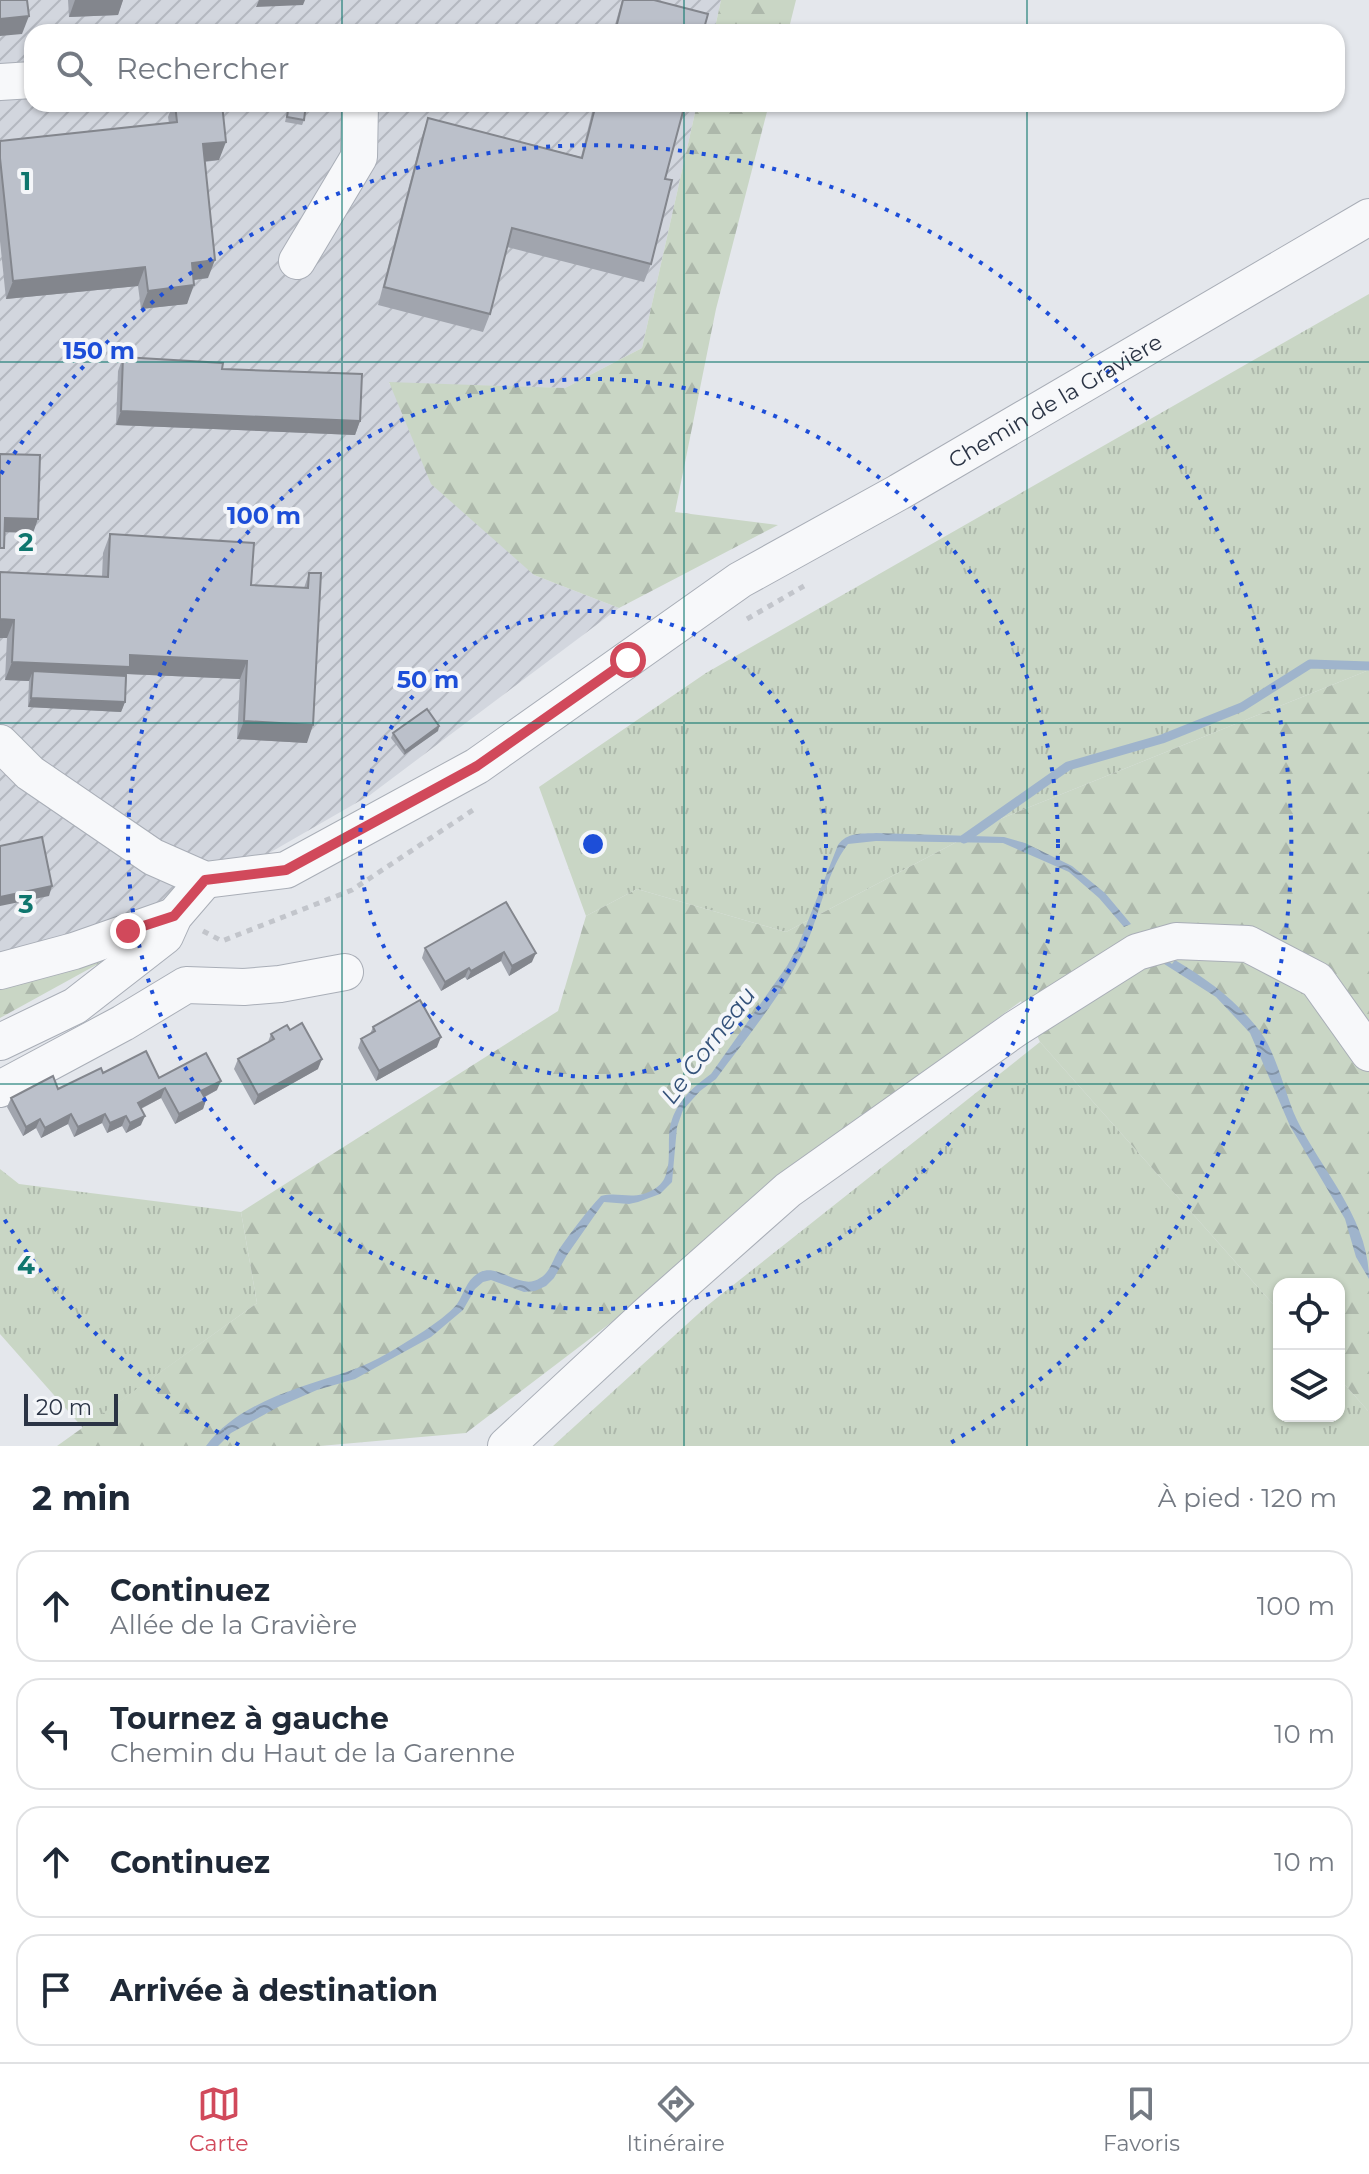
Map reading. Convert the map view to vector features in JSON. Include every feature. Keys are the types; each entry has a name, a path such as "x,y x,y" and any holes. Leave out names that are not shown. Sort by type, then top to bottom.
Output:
{"street":[{"path":"0,82 24,80"},
{"path":"297,261 359,157 360,112"},
{"name":"Chemin de la Gravière","path":"205,880 286,870 477,766 740,580 899,492 1369,217"},
{"path":"0,743 15,775 153,857 205,880 170,926 75,1006 0,1042"},
{"path":"0,971 170,926"},
{"path":"170,926 186,985"},
{"path":"506,1446 788,1190 1015,1029 1137,952 1176,941 1248,944 1317,980 1369,1053"},
{"path":"0,1089 123,1023 186,985 244,987 345,972"}],"path":[{"path":"735,627 817,579"},
{"path":"170,926 222,941 352,890 478,806"}],"shaded area":[{"path":"0,0 721,0 716,24 24,24 24,112 695,112 642,348 565,388 389,383 534,575 619,608 370,795 196,895 0,981"}],"green space":[{"path":"721,0 796,0 790,24 716,24"},
{"path":"695,112 767,112 716,309 675,512 778,525 619,608 534,575 431,484 389,382 565,388 642,348"},
{"path":"1369,294 1369,670 1000,819 786,932 637,889 586,916 539,787 706,673"},
{"path":"1369,670 1369,1412 1345,1385 1345,1278 1273,1278 1273,1304 1040,1042 1021,1001 782,1176 629,1309 466,1433 320,1446 57,1446 257,1303 241,1212 558,1011 586,916 637,889 786,932 1000,819"},
{"path":"118,953 0,1018 0,981"},
{"path":"1040,1042 1273,1304 1273,1422 1345,1422 1345,1385 1369,1412 1369,1446 553,1446 708,1305"},
{"path":"0,1169 19,1184 241,1212 257,1303 83,1428 0,1334"}],"water":[{"path":"876,833 1004,837 1025,843 1072,866 1105,893 1131,924 1124,927 1099,898 1069,872 1003,843 876,841 848,844 828,882 809,939 784,985 716,1079 683,1110 677,1127 672,1182 660,1194 629,1204 604,1202 546,1286 524,1292 491,1280 483,1282 475,1289 463,1310 431,1337 355,1379 317,1390 280,1406 231,1433 218,1446 206,1446 235,1418 253,1407 368,1363 424,1331 454,1308 470,1280 477,1274 492,1271 525,1281 540,1278 601,1196 641,1194 656,1188 666,1175 669,1131 677,1108 692,1089 711,1074 787,966 838,845 850,836"},
{"path":"1164,957 1172,964 1175,960 1218,989 1263,1035 1297,1120 1353,1216 1367,1257 1369,1279 1356,1257 1345,1219 1290,1126 1250,1033 1216,997 1161,962"}],"building":[{"path":"0,0 27,0 29,16 0,19"},
{"path":"623,0 654,0 708,14 705,24 617,24"},
{"path":"176,112 223,112 226,142 203,144 215,260 192,263 194,285 148,291 145,267 13,281 0,141 177,122"},
{"path":"288,112 305,112 304,120 287,117"},
{"path":"594,112 683,112 665,179 672,180 651,264 512,228 490,314 384,287 428,118 582,158"},
{"path":"123,357 223,363 222,369 362,374 360,421 121,411"},
{"path":"0,454 40,455 38,519 5,518 4,548 0,548"},
{"path":"110,534 254,543 251,585 308,588 309,573 321,573 313,725 244,721 247,661 130,655 130,667 12,662 14,620 0,619 0,572 108,577"},
{"path":"33,671 126,676 125,702 31,698"},
{"path":"427,709 439,726 405,751 393,733"},
{"path":"42,837 52,886 0,897 0,846"},
{"path":"506,902 536,953 512,966 504,952 445,982 425,948"},
{"path":"420,1000 441,1037 379,1071 361,1039 375,1031 373,1027"},
{"path":"302,1023 322,1059 258,1095 238,1059 274,1039 271,1034 287,1025 290,1030"},
{"path":"146,1051 159,1078 206,1053 221,1081 201,1091 206,1100 179,1114 165,1088 138,1103 145,1116 130,1123 126,1116 110,1123 105,1114 78,1127 71,1114 45,1128 40,1119 26,1127 11,1098 53,1076 58,1089 101,1068 103,1073"}],"waterway":[{"path":"964,839 1068,766 1162,739 1242,707 1310,664 1369,666"}],"route":[{"path":"128,931 174,916 205,880 286,870 477,766 628,660"}],"water label":[{"name":"Le Corneau","path":"708,1045"}]}
